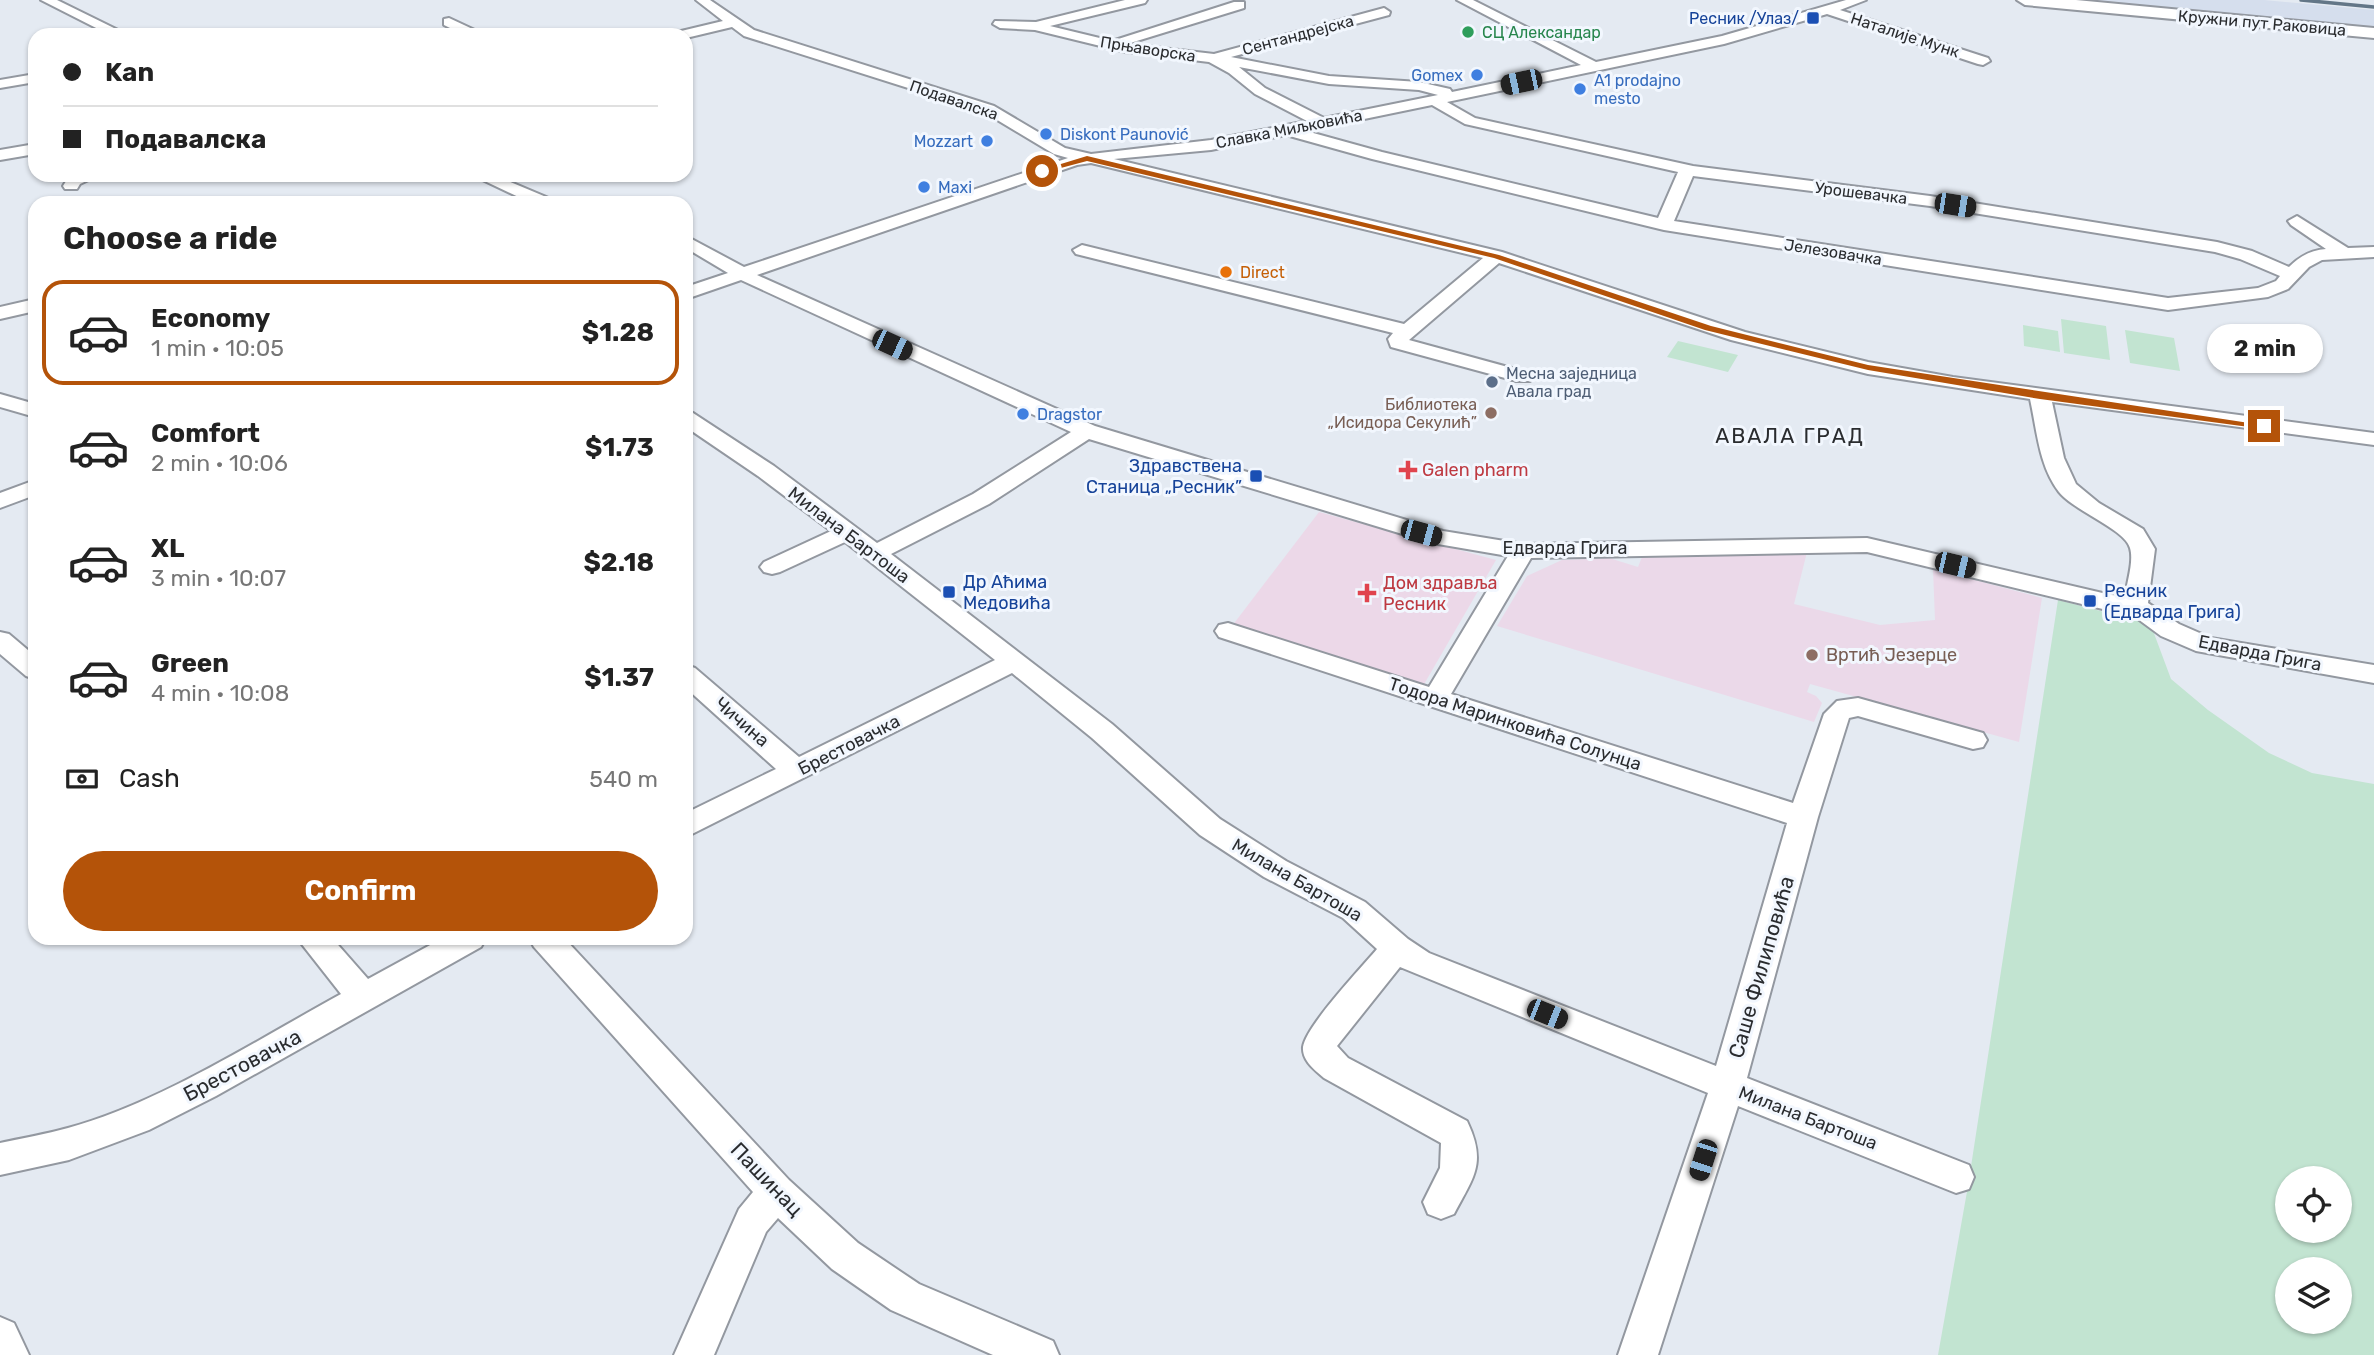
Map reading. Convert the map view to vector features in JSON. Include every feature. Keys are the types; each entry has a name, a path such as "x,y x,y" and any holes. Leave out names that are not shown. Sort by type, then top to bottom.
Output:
{"main road":[{"name":"Кружни пут Раковица","path":"2025,0 2374,33"}],"street":[{"path":"47,0 107,28"},
{"name":"Подавалска","path":"702,0 749,33 981,106 1007,118 1053,148 1087,159 1496,256 1747,338 1868,368 2040,396 2374,439"},
{"path":"1035,26 1141,0"},
{"path":"1463,0 1595,66"},
{"name":"Славка Миљковића","path":"693,291 858,237 1003,184 1087,159 1211,145 1454,96 1750,34 1860,0"},
{"path":"1111,45 1238,5"},
{"name":"Наталије Мунк","path":"1828,10 1983,61"},
{"name":"Сентандрејска","path":"1212,58 1384,12"},
{"path":"449,22 461,28"},
{"path":"693,32 732,23"},
{"name":"Прњаворска","path":"1000,24 1035,26 1111,45 1212,58 1234,70 1269,97 1322,123"},
{"path":"1212,58 1329,80 1423,87 1454,96"},
{"path":"0,84 28,79"},
{"name":"Урошевачка","path":"1434,100 1470,121 1687,170 1930,201 2217,247 2246,255 2292,275"},
{"name":"Јелезовачка","path":"1288,130 1378,156 1664,225 2168,304 2261,293 2282,285 2308,259 2342,253 2374,252"},
{"path":"0,155 28,150"},
{"path":"1664,225 1687,170"},
{"path":"71,186 73,182"},
{"path":"496,182 529,196"},
{"path":"2297,222 2342,253"},
{"name":"Едварда Грига","path":"693,245 778,293 1087,431 1440,538 1523,551 1867,545 2118,605 2133,604 2171,629 2205,645 2374,674"},
{"path":"1082,250 1407,331"},
{"path":"1496,256 1398,339 1403,346 1523,377"},
{"path":"0,313 28,307"},
{"path":"2040,396 2058,475 2066,487 2074,495 2135,534 2142,542 2137,600 2133,604"},
{"path":"0,400 28,409"},
{"name":"Милана Бартоша","path":"693,422 766,471 875,553 1121,746 1170,794 1210,827 1275,869 1354,910 1396,948 1418,962 1956,1177"},
{"path":"875,553 981,499 1087,431"},
{"path":"5,499 28,490"},
{"path":"5,499 28,509"},
{"path":"772,567 847,532"},
{"path":"1435,698 1523,551"},
{"name":"Тодора Маринковића Солунца","path":"1228,631 1803,817"},
{"path":"0,640 28,664"},
{"name":"Брестовачка","path":"693,823 1012,663"},
{"name":"Чичина","path":"693,680 797,771"},
{"name":"Саше Филиповића","path":"1639,1355 1727,1087 1803,817 1838,714 1842,709 1851,707 1868,709 1973,740"},
{"path":"319,945 365,998"},
{"name":"Брестовачка","path":"0,1160 69,1144 137,1119 204,1086 458,945"},
{"name":"Пашинац","path":"551,945 776,1192 845,1256 905,1297 1039,1355"},
{"path":"1396,948 1324,1037 1320,1046 1321,1055 1336,1068 1454,1132 1462,1150 1461,1164 1441,1202"},
{"path":"694,1355 752,1221 776,1192"},
{"path":"0,1337 9,1355"}],"shaded area":[{"path":"2088,0 2264,0 2374,10 2374,28 2088,3"},
{"name":"Дом здравља Ресник","path":"1319,512 1496,560 1423,686 1232,626"},
{"name":"Вртић Језерце","path":"1807,552 1794,604 1880,625 1935,620 1933,569 2042,598 2019,742 1810,684 1807,692 1822,703 1814,722 1497,626 1527,576 1562,560 1609,558 1638,567 1642,557"}],"green space":[{"path":"2061,319 2106,326 2110,360 2064,353"},
{"path":"2023,325 2058,331 2060,352 2024,346"},
{"path":"2125,330 2174,338 2180,371 2130,363"},
{"path":"1678,341 1738,355 1728,372 1667,357"},
{"path":"2058,600 2139,621 2152,628 2171,679 2208,710 2269,753 2312,773 2374,784 2374,1355 1938,1355 1968,1186"}],"waterway":[{"path":"2301,0 2374,7"}],"place":[{"name":"Ресник /Улаз/","path":"1813,18"},
{"name":"СЦ Александар","path":"1468,32"},
{"name":"Gomex","path":"1477,75"},
{"name":"A1 prodajno mesto","path":"1580,89"},
{"name":"Diskont Paunović","path":"1046,134"},
{"name":"Mozzart","path":"987,141"},
{"name":"Maxi","path":"924,187"},
{"name":"Direct","path":"1226,272"},
{"name":"Месна заједница Авала град","path":"1492,382"},
{"name":"Библиотека „Исидора Секулић”","path":"1491,413"},
{"name":"Dragstor","path":"1023,414"},
{"name":"Galen pharm","path":"1408,470"},
{"name":"Здравствена Станица „Ресник”","path":"1256,476"},
{"name":"Др Аћима Медовића","path":"949,592"},
{"name":"Дом здравља Ресник","path":"1367,593"},
{"name":"Ресник (Едварда Грига)","path":"2090,601"},
{"name":"Вртић Језерце","path":"1812,655"}],"district":[{"name":"АВАЛА ГРАД","path":"1790,435"}],"route":[{"path":"1042,171 1087,159 1407,233 1496,256 1708,328 1868,368 2040,396 2264,426"}]}
